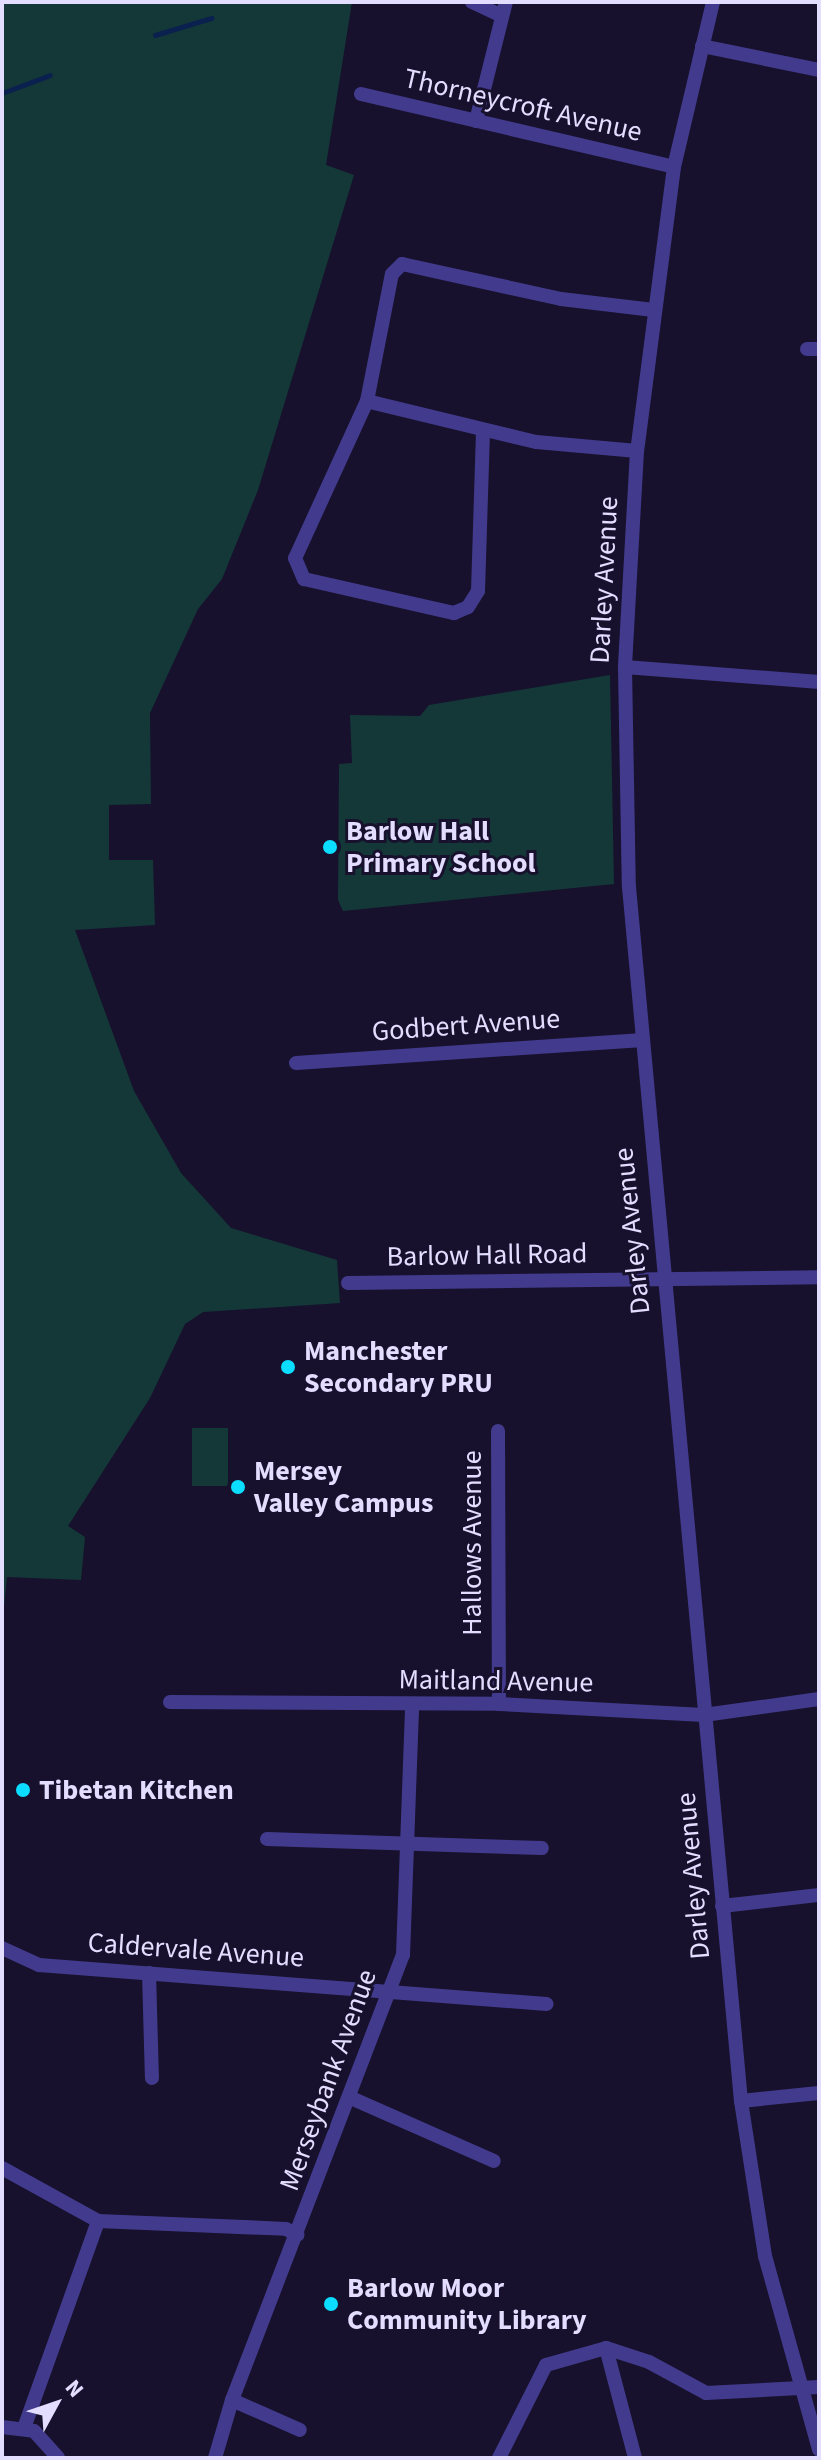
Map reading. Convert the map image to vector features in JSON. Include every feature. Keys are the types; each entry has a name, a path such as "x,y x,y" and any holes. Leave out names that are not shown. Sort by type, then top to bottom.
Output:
{"street":[{"path":"472,2 504,9 476,121"},
{"name":"Darley Avenue","path":"713,2 674,167 637,451 625,667 629,887 639,1040 741,2101 765,2256 819,2450"},
{"path":"702,46 819,70"},
{"name":"Thorneycroft Avenue","path":"361,94 674,167"},
{"path":"483,431 478,591 468,607 454,613 304,579 295,558 367,401 392,274 402,264 561,299 653,310"},
{"path":"367,401 536,442 637,451"},
{"path":"625,667 819,682"},
{"name":"Godbert Avenue","path":"296,1063 639,1040"},
{"name":"Barlow Hall Road","path":"348,1283 819,1277"},
{"name":"Hallows Avenue","path":"498,1431 499,1704"},
{"name":"Maitland Avenue","path":"170,1702 499,1704 704,1715 819,1699"},
{"name":"Merseybank Avenue","path":"215,2458 232,2400 351,2098 403,1955 412,1705"},
{"path":"267,1839 406,1846 542,1848"},
{"path":"722,1906 819,1895"},
{"name":"Caldervale Avenue","path":"2,1948 39,1965 547,2004"},
{"path":"149,1973 152,2078"},
{"path":"741,2101 819,2093"},
{"path":"351,2098 494,2161"},
{"path":"2,2168 98,2221 286,2229 298,2235"},
{"path":"24,2428 98,2221"},
{"path":"606,2348 635,2458"},
{"path":"499,2458 546,2365 606,2348 649,2362 706,2393 819,2387"},
{"path":"232,2400 300,2430"},
{"path":"2,2427 24,2428 43,2439 58,2458"}],"green space":[{"path":"2,2 352,2 326,165 354,175 258,490 222,579 198,609 150,713 151,804 109,805 109,860 153,860 155,925 75,930 134,1091 181,1173 231,1228 337,1260 340,1303 203,1312 185,1324 150,1398 68,1526 85,1537 81,1580 7,1577 2,1627"},
{"path":"610,675 614,884 343,911 338,900 339,764 352,763 350,715 420,716 429,705"},
{"path":"192,1428 228,1428 228,1486 192,1486"}],"waterway":[{"path":"155,35 211,18"},
{"path":"2,93 50,75"}],"place":[{"name":"Barlow Hall Primary School","path":"330,847"},
{"name":"Manchester Secondary PRU","path":"288,1367"},
{"name":"Mersey Valley Campus","path":"238,1487"},
{"name":"Tibetan Kitchen","path":"23,1790"},
{"name":"Barlow Moor Community Library","path":"331,2304"}]}
